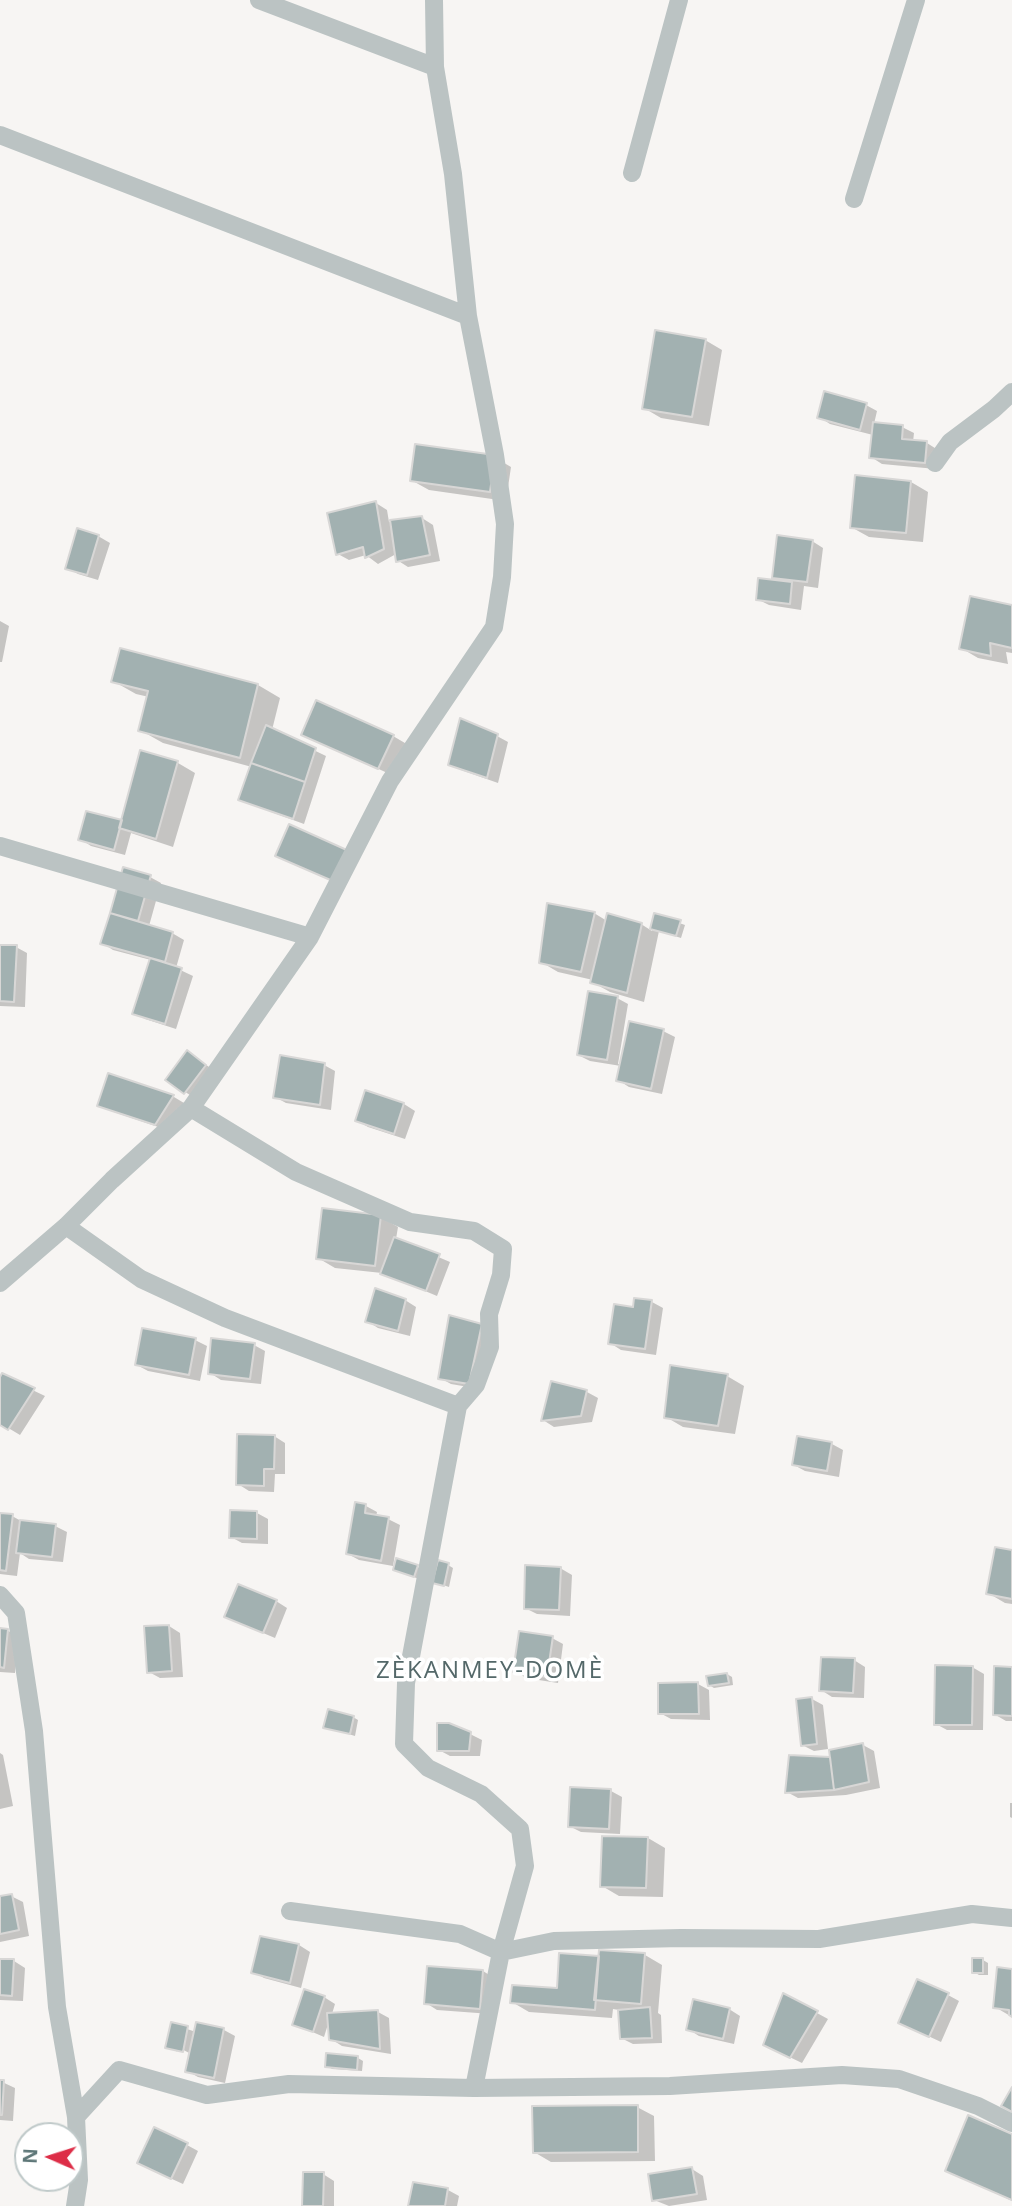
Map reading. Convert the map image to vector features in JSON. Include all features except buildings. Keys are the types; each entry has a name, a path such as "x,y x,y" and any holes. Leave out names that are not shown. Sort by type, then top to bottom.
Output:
{"street":[{"path":"259,0 435,68"},
{"path":"0,1283 66,1226 191,1108 310,937 390,781 494,627 502,577 505,524 495,455 468,317 453,174 435,68 434,0"},
{"path":"632,173 679,0"},
{"path":"854,199 916,0"},
{"path":"0,135 468,317"},
{"path":"935,463 950,442 1012,392"},
{"path":"0,846 310,937"},
{"path":"191,1108 296,1172 410,1222 474,1231 503,1249 500,1275 489,1314 491,1347 477,1385 458,1406 406,1683 404,1745 428,1768 481,1794 520,1829 525,1866 502,1952 474,2088"},
{"path":"66,1226 141,1279 225,1318 458,1406"},
{"path":"0,1594 16,1613 34,1731 57,2007 76,2117 79,2180 75,2206"},
{"path":"290,1910 460,1934 502,1952 567,1941 820,1939 972,1914 1012,1918"},
{"path":"76,2117 119,2070 207,2095 289,2084 474,2088 670,2086 842,2076 899,2079 978,2106 1012,2123"}],"district":[{"name":"ZÈKANMEY-DOMÈ","path":"490,1671"}]}
